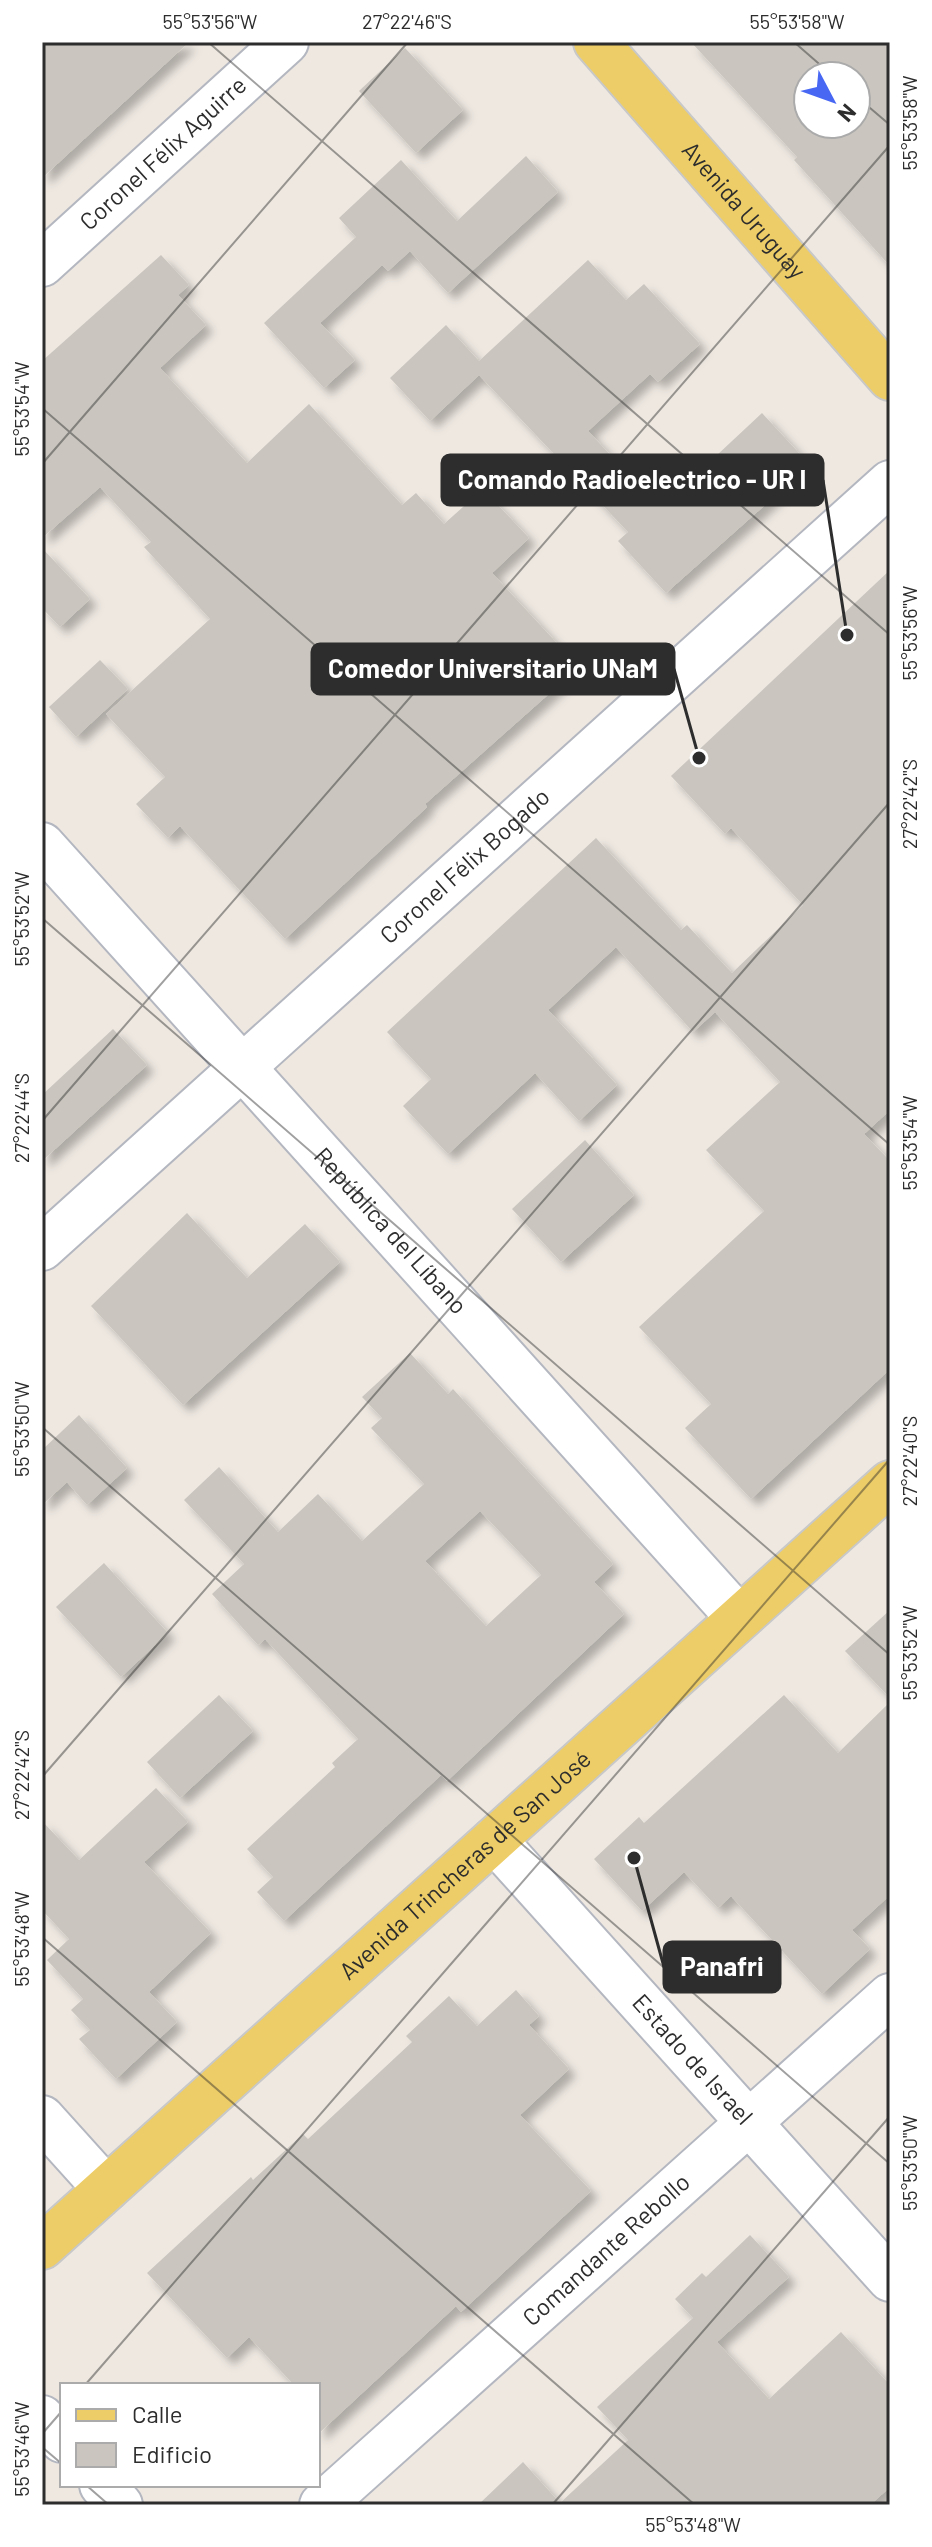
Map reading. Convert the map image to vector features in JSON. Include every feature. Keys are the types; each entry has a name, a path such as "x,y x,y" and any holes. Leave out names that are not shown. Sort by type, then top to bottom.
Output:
{"main road":[{"name":"Avenida Uruguay","path":"596,42 890,378"},
{"name":"Avenida Trincheras de San José","path":"42,2247 890,1483"}],"street":[{"name":"Coronel Félix Aguirre","path":"42,264 286,42"},
{"name":"Coronel Félix Bogado","path":"42,1248 890,483"},
{"name":"República del Líbano","path":"42,845 739,1618"},
{"name":"Estado de Israel","path":"494,1840 890,2279"},
{"name":"Comandante Rebollo","path":"322,2505 890,1996"},
{"path":"42,2118 106,2189"},
{"path":"42,2418 60,2438"},
{"path":"104,2487 120,2505"}],"building":[{"path":"42,42 189,42 42,178"},
{"path":"691,42 890,42 890,266 794,160 797,157"},
{"path":"405,48 463,110 416,153 359,91"},
{"path":"526,156 558,192 448,293 410,251 388,271 382,265 320,323 355,360 324,388 264,323 356,237 339,218 401,160 457,221"},
{"path":"161,255 189,285 178,295 206,325 160,368 247,463 309,404 402,505 416,493 444,524 483,489 529,538 492,573 579,667 425,804 427,807 285,939 180,826 168,838 136,804 165,777 106,714 210,619 144,547 151,542 100,487 42,538 42,361"},
{"path":"588,260 626,300 644,284 700,344 658,382 650,374 588,431 657,505 667,496 670,499 762,413 810,465 666,593 618,541 628,532 479,375 430,421 390,378 446,325 479,361"},
{"path":"42,548 90,599 60,627 42,608"},
{"path":"890,570 890,1110 864,1134 890,1161 890,1369 751,1499 685,1428 711,1404 639,1327 764,1211 706,1150 780,1082 715,1012 693,1032 616,947 548,1010 617,1085 579,1121 535,1073 448,1154 403,1106 431,1079 387,1032 596,838 681,930 687,925 732,973 803,905 731,828 725,834 671,776"},
{"path":"100,660 128,689 76,737 49,707"},
{"path":"113,1029 147,1065 42,1161 42,1095"},
{"path":"585,1140 634,1195 561,1262 512,1209"},
{"path":"187,1213 247,1278 305,1224 340,1262 183,1405 91,1306"},
{"path":"410,1353 448,1394 453,1389 613,1564 594,1582 624,1614 447,1781 441,1775 284,1921 257,1892 273,1877 247,1849 335,1767 332,1763 358,1739 265,1639 258,1645 212,1594 244,1564 184,1500 219,1467 278,1532 318,1494 362,1541 424,1484 371,1428 382,1418 362,1397","holes":["480,1511 541,1575 486,1626 425,1561"]},
{"path":"79,1415 127,1468 87,1505 67,1482 42,1505 42,1450"},
{"path":"104,1563 168,1633 121,1677 56,1607"},
{"path":"890,1610 890,1698 845,1651"},
{"path":"219,1695 253,1731 180,1798 147,1762"},
{"path":"784,1695 838,1753 890,1702 890,1895 852,1930 870,1949 822,1994 731,1896 718,1908 684,1872 642,1911 594,1859 639,1817 644,1823"},
{"path":"156,1788 188,1822 144,1862 211,1933 149,1992 177,2022 116,2079 79,2039 90,2030 71,2010 83,1999 47,1960 69,1939 42,1910 42,1821 79,1860"},
{"path":"516,1990 539,2016 529,2025 569,2069 520,2115 591,2191 461,2312 456,2306 320,2432 320,2383 292,2383 249,2337 227,2358 147,2273 251,2177 253,2180 303,2134 308,2139 412,2042 406,2036 449,1996 477,2026"},
{"path":"750,2235 789,2277 717,2342 769,2399 841,2332 890,2385 890,2487 870,2505 478,2505 523,2462 560,2503 628,2440 597,2407 693,2318 675,2299 702,2273 706,2277"}],"place":[{"name":"Comando Radioelectrico - UR I","path":"847,635"},
{"name":"Comedor Universitario UNaM","path":"699,758"},
{"name":"Panafri","path":"634,1858"}]}
